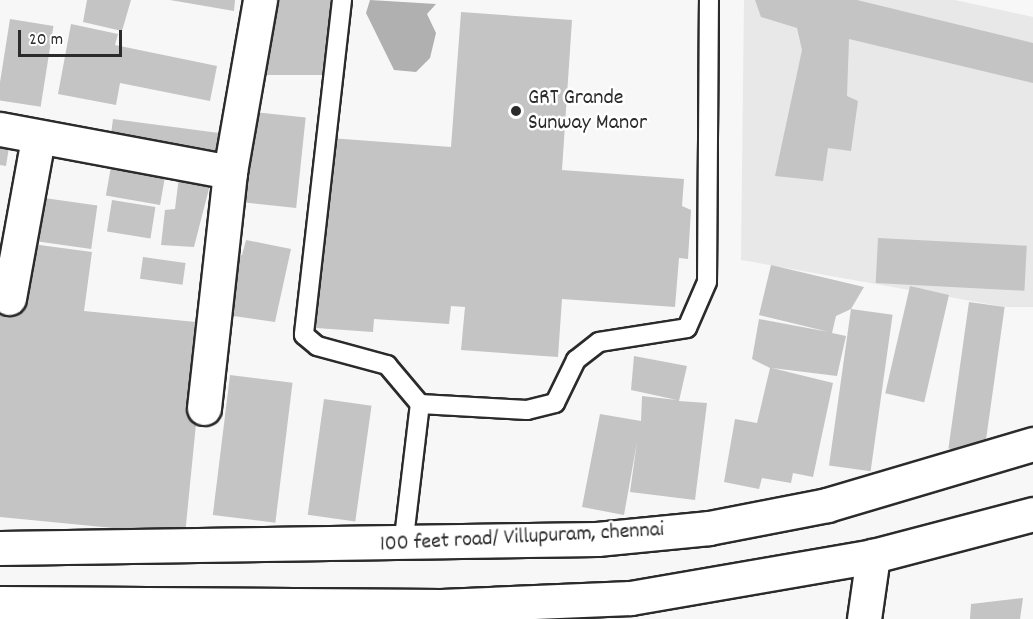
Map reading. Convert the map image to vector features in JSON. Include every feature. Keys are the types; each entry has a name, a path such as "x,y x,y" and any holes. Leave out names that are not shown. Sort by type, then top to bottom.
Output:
{"main road":[{"path":"204,408 230,172 260,0"},
{"path":"0,129 38,138 230,172"},
{"path":"9,298 38,138"},
{"name":"100 feet road/ Villupuram, chennai","path":"0,548 403,546 597,539 708,528 827,505 1033,444"},
{"path":"0,603 172,612 452,606 629,609 873,556 1033,514"},
{"path":"864,619 873,556"}],"lane":[{"path":"342,0 304,335 317,346 387,365 420,404 403,546"},
{"path":"420,404 542,409 555,403 576,360 599,342 687,328 707,282 710,0"}],"shaded area":[{"path":"370,0 436,4 427,14 436,33 430,58 416,72 394,70 366,13"},
{"path":"744,0 955,0 1033,17 1033,307 1005,307 741,260"}],"building":[{"path":"87,0 131,0 122,31 83,22"},
{"path":"170,0 235,0 234,11"},
{"path":"265,0 330,0 330,75 265,75"},
{"path":"755,0 857,0 1033,43 1033,83 849,39 847,96 858,101 851,151 828,148 823,181 775,176 802,50 797,28 761,17"},
{"path":"461,12 572,20 562,170 684,179 682,206 691,210 688,259 679,258 675,307 562,299 558,357 461,350 465,307 451,306 449,324 374,319 373,332 316,328 330,138 451,147"},
{"path":"10,19 53,26 41,107 0,100 0,82"},
{"path":"71,24 118,34 115,45 217,66 210,101 120,83 116,105 58,94"},
{"path":"245,111 306,117 296,208 235,202"},
{"path":"113,119 219,133 213,165 110,142"},
{"path":"0,138 10,141 6,166 0,165"},
{"path":"113,155 167,165 160,205 106,195"},
{"path":"180,168 213,173 194,247 161,245 165,210 175,209"},
{"path":"30,196 97,205 91,249 24,240"},
{"path":"112,200 155,207 150,238 107,232"},
{"path":"878,238 1027,246 1024,291 876,283"},
{"path":"246,240 291,249 275,322 220,314 234,256 242,255"},
{"path":"32,244 92,252 84,311 206,323 185,535 0,517 0,303 23,306"},
{"path":"143,257 186,263 183,285 140,279"},
{"path":"771,265 864,287 851,309 836,316 832,333 846,336 837,376 772,368 833,383 813,477 793,473 791,483 762,478 759,489 724,482 735,419 757,423 770,368 752,359 759,319 829,332 759,315"},
{"path":"910,286 949,295 924,402 885,393"},
{"path":"969,302 1005,307 984,454 948,449"},
{"path":"851,309 893,315 871,471 829,465"},
{"path":"634,356 687,366 679,401 707,403 695,500 630,492 637,442 624,515 582,507 600,414 641,421 642,396 677,400 631,390"},
{"path":"230,375 293,383 275,523 213,515"},
{"path":"324,399 372,406 355,522 308,515"},
{"path":"1023,598 1020,619 970,619 971,604"}],"place":[{"name":"GRT Grande Sunway Manor","path":"516,111"}]}
